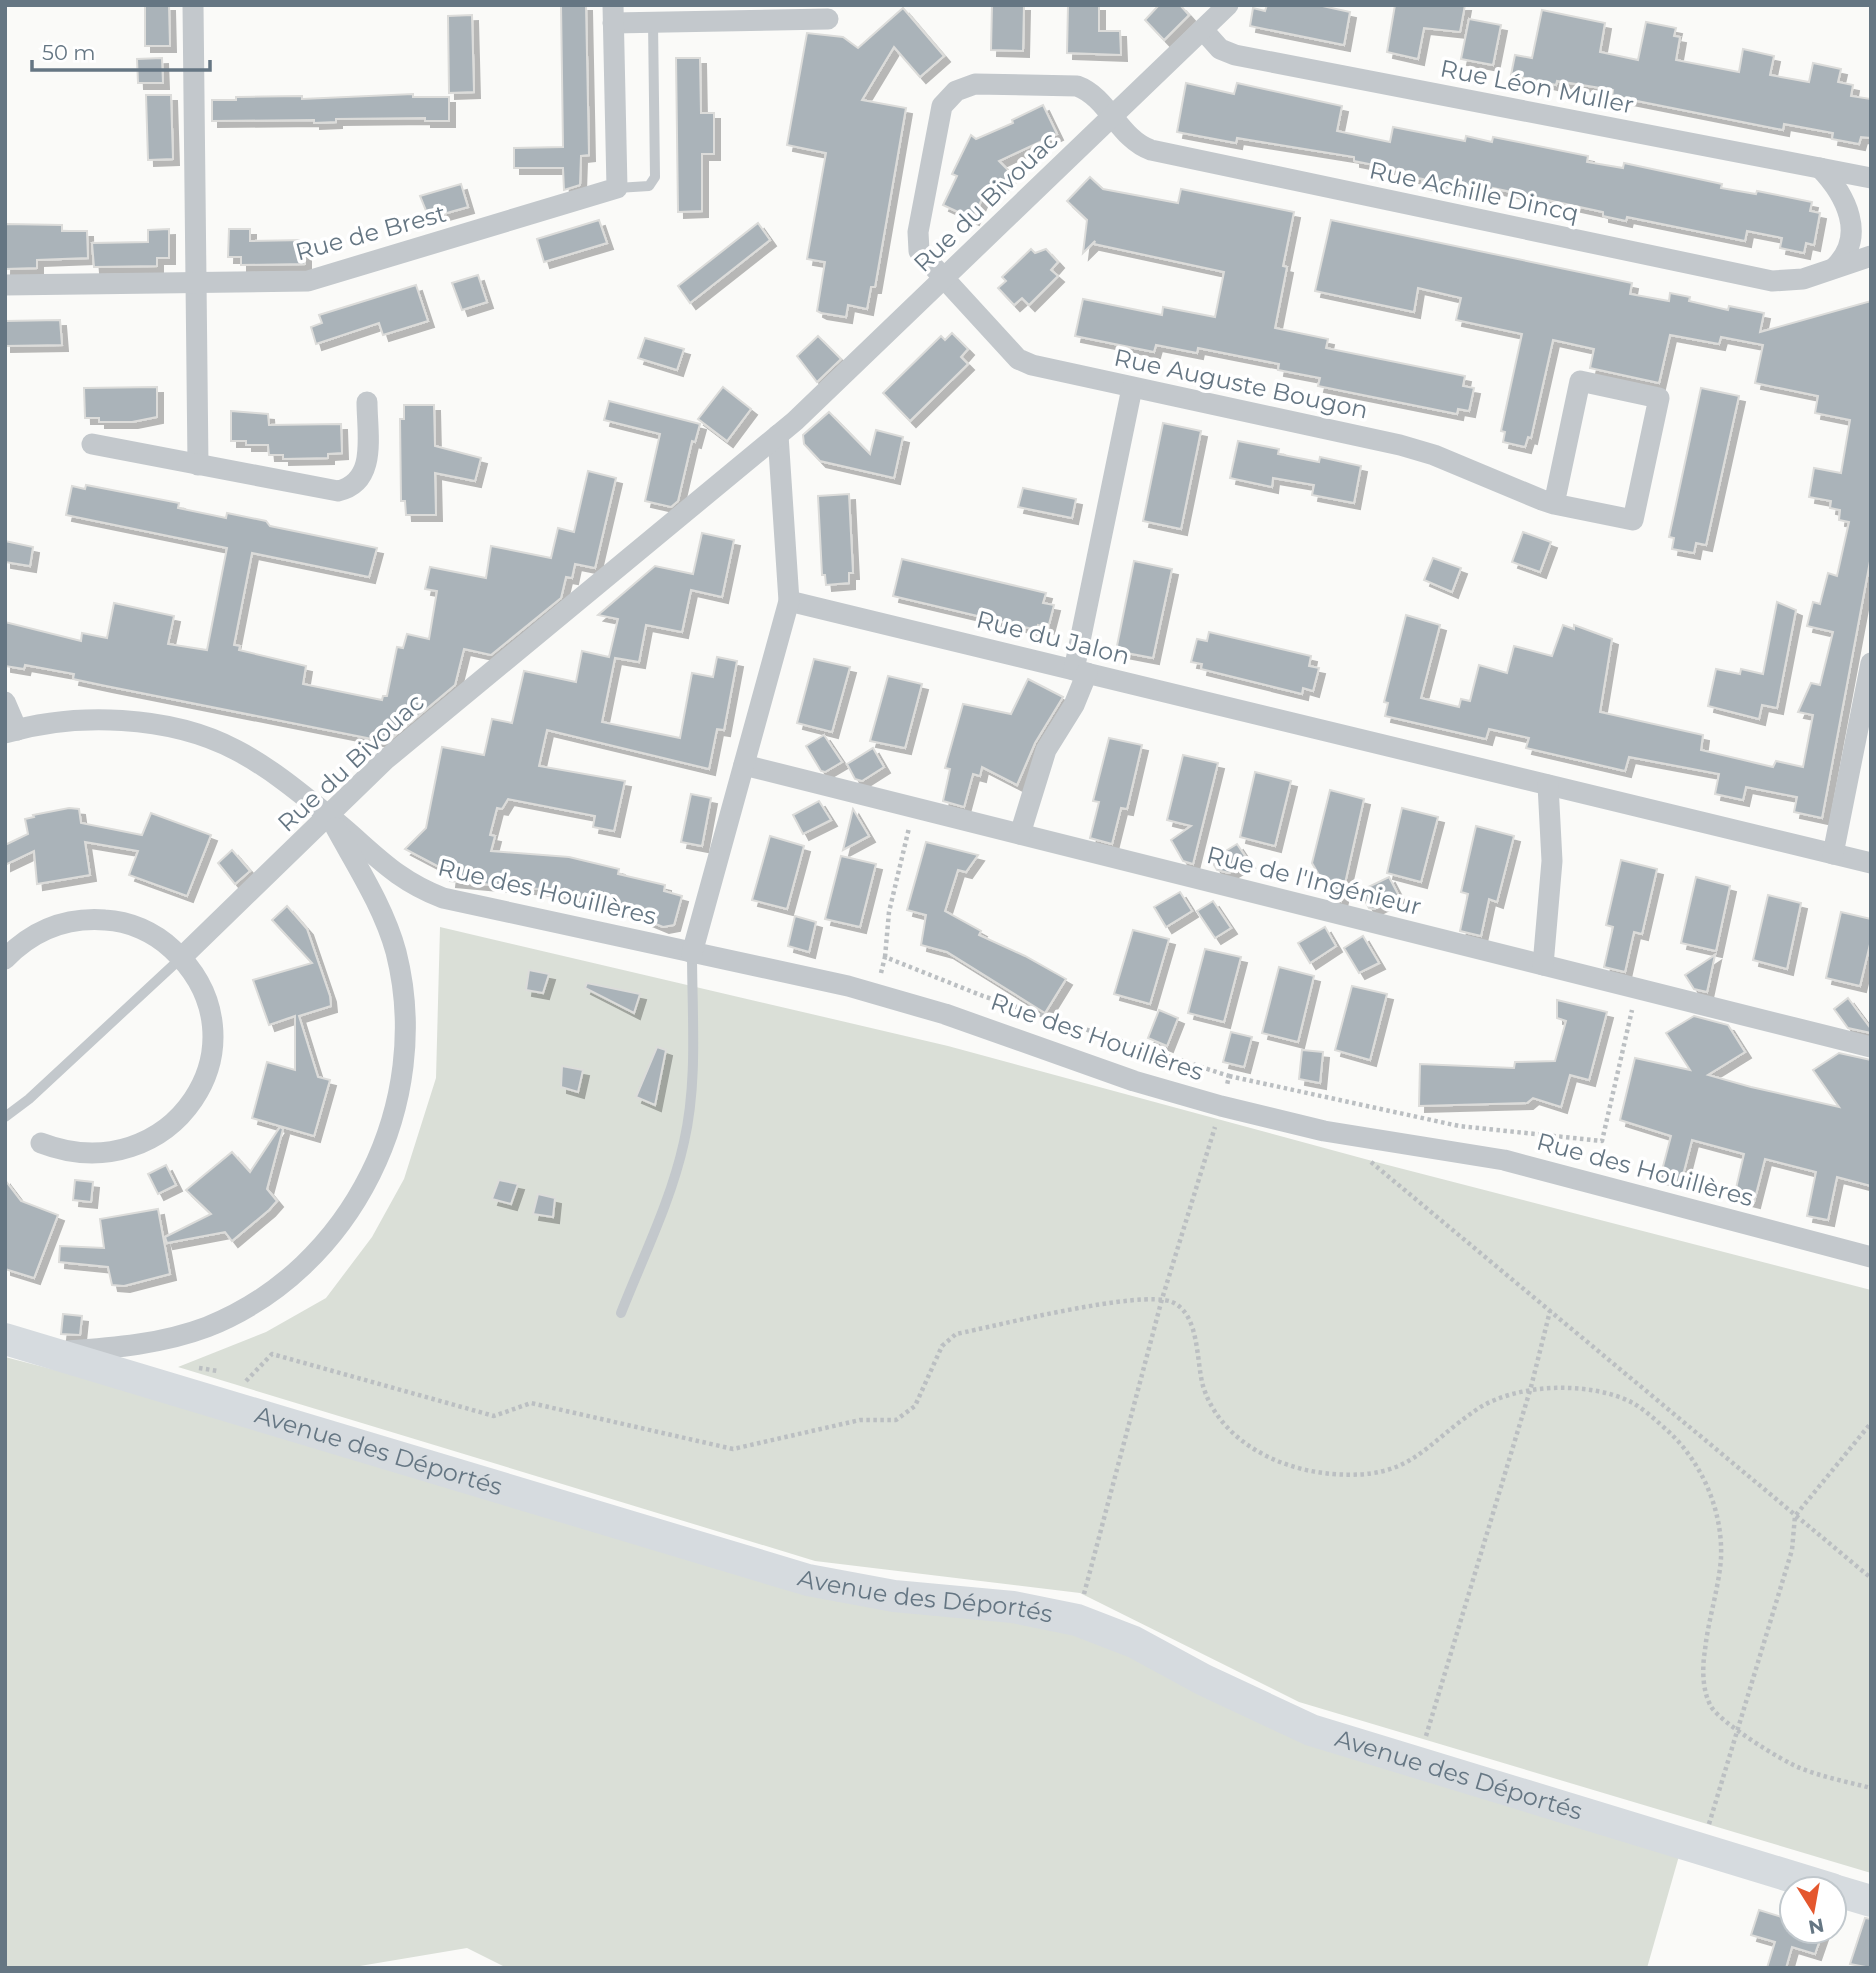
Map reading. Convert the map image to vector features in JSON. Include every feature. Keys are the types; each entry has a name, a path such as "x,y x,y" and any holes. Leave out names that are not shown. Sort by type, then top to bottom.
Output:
{"street":[{"path":"193,5 198,466"},
{"name":"Rue du Bivouac","path":"181,958 330,817 356,786 778,435 1228,5"},
{"path":"617,188 613,14 653,22 828,19"},
{"name":"Rue Léon Muller","path":"1203,30 1220,49 1235,55 1871,178"},
{"name":"Rue Achille Dincq","path":"943,280 922,256 917,238 937,119 950,95 975,84 1072,85 1090,93 1135,142 1151,150 1772,281 1803,279 1871,256"},
{"path":"1820,168 1838,186 1852,223 1848,250 1835,267"},
{"name":"Rue de Brest","path":"5,285 321,279 617,188"},
{"name":"Rue Auguste Bougon","path":"943,280 1023,362 1416,449 1554,504 1633,520 1659,398 1580,381 1554,504"},
{"path":"1020,834 1046,750 1077,699 1132,388"},
{"path":"92,444 326,491 349,489 357,485 366,471 368,402"},
{"path":"692,953 789,601 778,435"},
{"name":"Rue du Jalon","path":"789,601 1833,854"},
{"path":"1871,663 1833,854 1871,863"},
{"path":"5,702 11,731"},
{"name":"Rue des Houillères","path":"11,731 81,721 131,723 188,731 236,750 268,769 330,817 390,871 443,898 877,994 989,1028 1134,1081 1221,1106 1324,1131 1504,1160 1871,1257"},
{"name":"Rue de l'Ingénieur","path":"744,765 1871,1047"},
{"path":"1543,965 1552,862 1548,785"},
{"path":"48,1352 130,1346 172,1338 210,1325 243,1309 282,1282 315,1252 340,1223 371,1171 389,1135 400,1095 405,1030 402,988 395,949 381,911 330,817"},
{"path":"5,959 30,937 49,928 89,919 130,924 149,932 181,958 204,995 212,1037 204,1080 181,1116 146,1142 105,1154 61,1150 41,1143"},
{"name":"Avenue des Déportés","path":"5,1339 808,1580 894,1596 1013,1607 1077,1620 1134,1642 1301,1726 1786,1875"},
{"name":"Avenue des Déportés","path":"1848,1894 1871,1901"}],"lane":[{"path":"617,188 649,186 656,177 653,22"},
{"path":"621,1314 664,1205 684,1141 692,1083 692,953"},
{"name":"Rue du Bivouac","path":"5,1118 181,958"}],"path":[{"path":"877,994 885,957 889,912 914,808"},
{"path":"885,957 983,996 1229,1076 1459,1126 1602,1141 1637,989"},
{"path":"1077,1620 1162,1299 1229,1076"},
{"path":"1361,1154 1871,1578"},
{"path":"238,1378 248,1381 272,1354 494,1416 531,1403 733,1449 860,1420 896,1420 915,1406 942,1346 956,1334 1124,1300 1162,1299 1176,1303 1189,1318 1204,1388 1224,1424 1252,1450 1305,1472 1357,1476 1405,1465 1481,1407 1531,1387 1593,1391 1632,1403 1671,1434 1702,1472 1718,1517 1721,1559 1702,1673 1712,1708 1739,1731 1799,1768 1871,1788"},
{"path":"1418,1764 1531,1387 1550,1311"},
{"path":"193,1369 205,1367 227,1374"},
{"path":"1700,1849 1739,1731 1792,1550 1795,1516 1871,1423"}],"shaded area":[{"path":"440,927 948,1046 1376,1162 1871,1290 1871,1873 1299,1702 1080,1593 815,1561 178,1367 266,1332 326,1298 372,1237 404,1179 436,1078"},
{"path":"5,1357 1014,1619 1078,1632 1679,1856 1647,1968 507,1968 467,1948 348,1968 5,1968"}],"building":[{"path":"145,5 169,5 170,46 145,46"},
{"path":"561,5 586,5 589,155 581,156 580,185 564,190 563,168 514,168 514,148 563,147"},
{"path":"992,5 1024,5 1023,51 991,50"},
{"path":"1068,5 1099,5 1099,31 1120,31 1121,55 1067,53"},
{"path":"1159,5 1180,5 1189,15 1164,40 1145,20"},
{"path":"1267,5 1318,5 1350,12 1344,45 1250,26 1253,8 1265,11"},
{"path":"1395,5 1465,5 1460,32 1424,28 1418,59 1387,52"},
{"path":"903,8 944,56 920,77 894,47 862,100 906,108 875,287 871,287 867,309 848,305 846,317 821,313 817,311 825,262 807,259 826,153 787,145 807,33 843,37 858,48"},
{"path":"1542,10 1605,23 1600,52 1638,60 1646,22 1676,28 1674,36 1680,37 1676,60 1739,72 1743,49 1774,56 1770,75 1809,82 1813,63 1841,69 1838,82 1853,85 1851,96 1871,99 1871,138 1861,137 1859,144 1832,139 1833,133 1784,124 1783,130 1612,96 1613,90 1557,81 1556,85 1511,75 1515,55 1532,58"},
{"path":"472,15 474,92 449,93 448,16"},
{"path":"1469,19 1501,25 1493,65 1461,59"},
{"path":"162,58 163,83 138,83 137,59"},
{"path":"676,58 700,58 701,113 714,113 714,154 702,154 702,211 678,212"},
{"path":"1186,83 1234,94 1237,83 1342,106 1337,131 1390,142 1393,127 1465,141 1466,136 1492,142 1493,137 1588,156 1587,162 1623,168 1624,163 1722,184 1721,188 1756,194 1757,191 1812,202 1810,211 1820,213 1814,245 1806,243 1804,253 1780,248 1782,238 1747,231 1745,241 1627,217 1626,221 1603,216 1603,212 1493,188 1491,198 1422,183 1423,179 1408,176 1409,172 1354,161 1354,157 1237,138 1236,143 1177,132"},
{"path":"413,94 413,97 449,97 449,121 425,121 425,118 336,119 336,122 314,123 314,120 212,121 212,100 236,100 236,97 302,96 302,99"},
{"path":"146,95 171,95 173,159 148,160"},
{"path":"1043,105 1057,134 999,161 1012,174 992,195 985,192 973,219 943,205 957,176 952,174 971,135 976,139 1013,123 1012,120"},
{"path":"1090,177 1103,189 1178,203 1181,189 1294,212 1283,266 1287,267 1275,328 1328,339 1326,348 1465,376 1463,386 1474,388 1469,411 1458,409 1457,414 1318,386 1320,378 1278,370 1279,364 1198,348 1197,353 1156,345 1154,352 1075,336 1083,299 1162,315 1163,307 1215,317 1224,272 1094,244 1095,241 1083,253 1087,220 1067,201"},
{"path":"461,184 468,207 429,218 420,196"},
{"path":"599,220 607,243 544,262 537,239"},
{"path":"1331,220 1632,283 1630,294 1669,301 1670,293 1690,297 1689,301 1728,310 1729,306 1764,313 1760,332 1871,301 1871,556 1822,818 1794,812 1797,797 1746,787 1743,800 1715,794 1719,774 1629,757 1625,771 1526,748 1529,738 1489,729 1486,739 1385,716 1388,703 1384,702 1406,615 1440,625 1421,698 1459,707 1461,699 1470,701 1479,665 1507,673 1514,646 1552,656 1563,625 1574,629 1574,625 1612,639 1600,712 1703,735 1701,750 1773,767 1776,761 1803,767 1813,715 1798,712 1811,683 1820,685 1833,632 1807,626 1813,602 1820,604 1828,573 1837,576 1849,522 1839,520 1840,510 1830,508 1831,501 1809,497 1814,468 1841,473 1850,420 1815,413 1818,396 1755,383 1763,345 1721,337 1719,344 1670,335 1659,383 1590,368 1594,349 1553,340 1531,438 1528,437 1525,447 1503,442 1505,432 1501,431 1522,334 1456,320 1461,298 1418,288 1414,312 1315,291"},
{"path":"758,223 770,240 690,303 678,286"},
{"path":"6,224 62,225 62,231 87,231 88,258 37,260 37,268 5,269"},
{"path":"169,229 169,258 157,258 157,266 94,267 92,243 148,242 148,230"},
{"path":"229,229 250,229 250,241 305,240 305,264 241,265 241,257 228,257"},
{"path":"1031,249 1035,253 1046,249 1058,262 1051,270 1058,276 1029,305 1022,298 1014,305 998,288 1006,281 1002,277"},
{"path":"478,275 487,302 462,310 452,283"},
{"path":"416,285 428,321 383,335 379,323 316,344 311,327 322,323 319,315"},
{"path":"60,320 62,345 5,346 5,321"},
{"path":"952,333 968,349 961,357 968,364 910,421 883,393 941,336 945,340"},
{"path":"818,336 841,359 817,382 797,356"},
{"path":"645,338 684,349 677,370 638,358"},
{"path":"157,387 157,417 132,422 99,422 99,418 85,418 84,388"},
{"path":"723,387 751,409 727,441 698,419"},
{"path":"1701,388 1739,396 1706,545 1696,543 1694,553 1672,549 1674,538 1669,537"},
{"path":"609,401 700,424 695,442 692,441 678,501 671,507 645,501 660,434 604,420"},
{"path":"404,405 434,405 435,446 481,458 475,481 435,473 436,515 406,515 405,501 401,501 400,419 404,419"},
{"path":"231,411 268,414 269,425 341,424 342,453 328,454 328,458 283,459 283,455 269,455 268,445 246,445 246,441 231,441"},
{"path":"829,412 870,454 876,430 903,437 894,478 820,461 804,444 803,435"},
{"path":"1163,423 1201,431 1181,529 1143,521"},
{"path":"1238,441 1279,449 1278,454 1319,462 1320,457 1361,466 1354,503 1312,495 1314,485 1273,478 1272,487 1230,478"},
{"path":"588,471 616,478 595,568 575,564 572,578 566,577 561,598 491,655 464,649 455,685 387,742 73,679 74,674 25,665 24,669 5,666 5,622 81,641 82,633 107,638 114,603 174,616 168,644 207,650 227,548 66,515 72,486 85,489 86,485 179,503 178,508 226,518 227,513 266,521 270,526 377,548 369,577 252,553 234,645 240,646 239,650 306,666 303,684 382,700 383,696 387,696 397,647 403,648 407,634 429,639 437,591 425,589 430,567 486,578 491,546 551,558 558,528 574,532"},
{"path":"1023,488 1076,499 1072,518 1018,507"},
{"path":"849,494 853,573 849,573 849,583 826,585 825,575 822,575 818,496"},
{"path":"1523,532 1551,542 1540,572 1512,562"},
{"path":"702,533 734,540 722,597 691,590 682,632 646,625 639,662 615,658 602,722 680,738 692,673 713,677 717,657 737,661 724,730 717,729 709,769 547,730 539,766 625,781 614,831 593,827 595,816 508,799 502,809 497,808 490,835 495,836 491,851 569,857 619,869 618,874 665,885 664,891 682,896 674,925 663,927 627,912 539,889 450,881 451,873 405,849 426,828 442,747 484,755 492,719 512,723 524,671 576,682 582,651 609,657 618,619 598,615 655,566 693,574"},
{"path":"5,541 33,547 30,566 5,562"},
{"path":"1433,558 1461,568 1452,592 1424,580"},
{"path":"902,559 1046,593 1043,603 1054,605 1048,628 1038,625 1037,630 893,596"},
{"path":"1134,561 1172,569 1153,658 1116,651"},
{"path":"1777,602 1796,610 1777,708 1762,705 1759,719 1708,706 1716,669 1740,674 1741,669 1763,674"},
{"path":"1209,632 1311,656 1309,666 1319,668 1313,691 1303,688 1302,694 1201,669 1202,664 1191,662 1197,639 1207,641"},
{"path":"814,659 850,667 832,732 797,723"},
{"path":"888,676 922,684 905,748 870,741"},
{"path":"1028,679 1063,697 1035,743 1017,785 982,767 980,776 973,774 964,807 943,801 950,769 945,768 963,704 1011,714"},
{"path":"824,735 842,762 825,772 821,771 806,746"},
{"path":"1109,738 1142,745 1127,809 1121,808 1112,844 1090,838 1099,802 1093,801"},
{"path":"873,748 884,767 862,781 855,779 847,764"},
{"path":"1183,755 1218,763 1193,864 1183,861 1171,840 1191,826 1167,820"},
{"path":"1255,772 1291,781 1275,846 1240,837"},
{"path":"1330,790 1364,799 1341,901 1333,899 1312,863"},
{"path":"691,794 711,798 702,846 681,842"},
{"path":"819,801 831,820 803,834 793,815"},
{"path":"69,808 79,809 81,823 142,835 151,813 211,835 187,896 129,875 138,851 85,842 90,875 37,884 34,851 5,865 5,845 28,834 25,819"},
{"path":"1402,808 1438,817 1421,882 1387,873"},
{"path":"853,809 869,836 843,850"},
{"path":"1476,826 1514,836 1497,902 1489,899 1481,936 1460,931 1468,894 1461,892"},
{"path":"770,836 804,846 787,909 752,900"},
{"path":"926,842 978,855 966,872 958,870 945,911 981,931 979,935 1066,979 1045,1013 947,952 921,945 926,915 907,910"},
{"path":"1237,844 1249,862 1229,873 1217,870 1211,860"},
{"path":"232,850 250,871 235,884 218,863"},
{"path":"841,856 876,864 860,927 825,919"},
{"path":"1621,860 1657,869 1642,934 1634,932 1625,972 1604,967 1613,927 1606,925"},
{"path":"1389,877 1399,896 1374,909 1369,908 1360,891"},
{"path":"1696,877 1730,886 1716,951 1681,943"},
{"path":"1180,892 1192,911 1166,927 1154,907"},
{"path":"1768,895 1801,903 1787,969 1753,960"},
{"path":"1213,901 1231,928 1215,938 1197,911"},
{"path":"287,906 307,929 330,996 331,1006 299,1016 318,1077 330,1080 314,1136 252,1118 267,1062 295,1070 295,1016 269,1025 253,980 312,963 272,920"},
{"path":"1841,912 1871,919 1871,940 1860,986 1826,978"},
{"path":"795,916 816,922 809,952 788,946"},
{"path":"1325,927 1336,946 1310,963 1298,943"},
{"path":"1133,930 1169,939 1150,1004 1114,994"},
{"path":"1363,936 1379,963 1359,973 1344,948"},
{"path":"1205,949 1241,957 1224,1022 1188,1013"},
{"path":"1715,955 1707,992 1694,989 1685,975"},
{"path":"1279,967 1314,976 1298,1042 1262,1033"},
{"path":"529,970 549,974 543,993 526,990"},
{"path":"587,983 640,994 634,1013 585,988"},
{"path":"1352,986 1387,994 1370,1060 1335,1050"},
{"path":"1848,998 1871,1029 1871,1033 1848,1028 1834,1009"},
{"path":"1557,1000 1607,1012 1589,1080 1570,1075 1561,1107 1533,1098 1527,1103 1419,1106 1420,1064 1514,1068 1515,1062 1555,1061 1566,1021 1557,1018"},
{"path":"1159,1010 1178,1018 1167,1046 1148,1038"},
{"path":"1694,1016 1728,1025 1745,1052 1708,1075 1751,1087 1839,1107 1813,1070 1839,1053 1871,1060 1871,1186 1837,1177 1828,1220 1807,1216 1816,1172 1765,1159 1754,1202 1734,1197 1744,1154 1692,1140 1681,1183 1660,1178 1671,1136 1620,1120 1635,1058 1690,1070 1666,1033"},
{"path":"1231,1032 1252,1037 1244,1067 1223,1062"},
{"path":"657,1047 666,1050 655,1105 636,1097"},
{"path":"1302,1050 1323,1052 1320,1083 1299,1079"},
{"path":"562,1066 583,1070 578,1092 561,1087"},
{"path":"280,1127 283,1129 267,1189 277,1201 269,1210 232,1241 225,1232 167,1243 165,1237 211,1214 186,1190 232,1152 250,1172"},
{"path":"166,1165 176,1185 158,1194 148,1174"},
{"path":"5,1180 21,1201 58,1215 34,1278 5,1269"},
{"path":"75,1180 93,1182 91,1202 73,1200"},
{"path":"499,1180 518,1184 511,1204 492,1199"},
{"path":"538,1194 555,1198 553,1217 533,1214"},
{"path":"158,1209 170,1274 124,1286 112,1285 108,1267 59,1262 60,1246 104,1248 100,1219"},
{"path":"63,1314 82,1316 80,1335 61,1334"},
{"path":"1759,1910 1778,1916 1778,1945 1818,1945 1815,1954 1792,1947 1786,1968 1767,1968 1775,1942 1751,1935"},
{"path":"1865,1918 1871,1919 1871,1968 1850,1964"}]}
